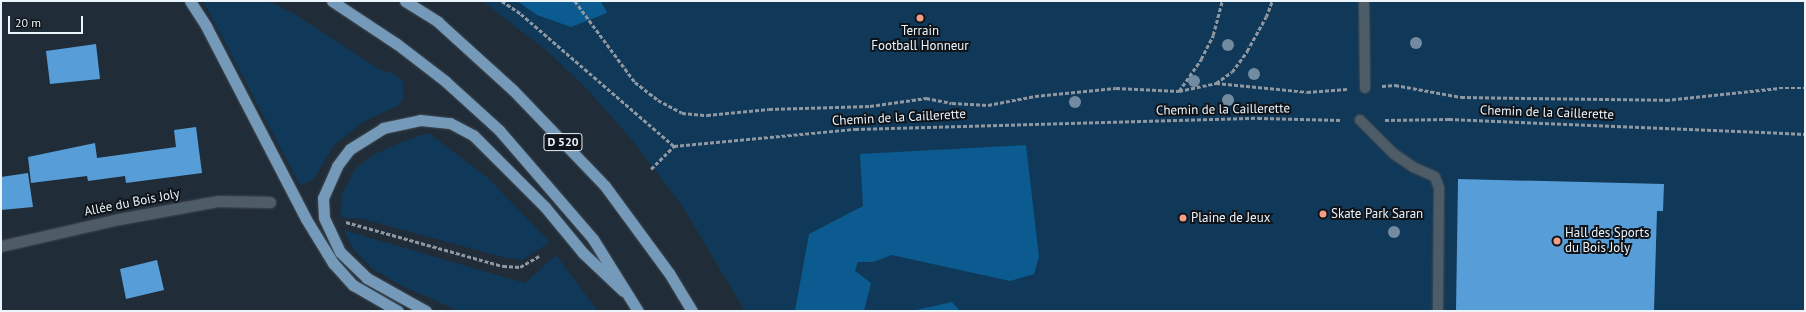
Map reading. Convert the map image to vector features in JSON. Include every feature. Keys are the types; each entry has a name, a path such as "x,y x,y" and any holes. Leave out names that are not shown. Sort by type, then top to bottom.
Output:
{"main road":[{"path":"190,1 206,26 306,219 333,263 353,285 398,311"},
{"name":"D 520","path":"332,1 397,44 433,72 499,130 593,240 623,291 638,311"},
{"name":"D 520","path":"404,1 438,22 513,90 605,186 669,273 692,311"},
{"path":"426,311 367,278 340,252 324,217 323,198 329,181 350,149 383,128 420,120 450,123 473,135 545,208 583,253 623,291"}],"street":[{"name":"Allée du Bois Joly","path":"1,246 119,219 218,202 270,202"}],"lane":[{"path":"1364,1 1365,88"},
{"path":"1360,120 1394,154 1413,168 1435,177 1439,188 1438,311"}],"path":[{"path":"502,1 522,14 674,146 651,169"},
{"path":"575,1 636,82 658,100 682,113 707,115 769,109 870,106 926,98 952,103 988,105 1035,96 1116,88 1180,91 1216,83 1307,92 1395,85 1460,97 1666,100 1779,88 1805,88"},
{"path":"1180,91 1213,35 1222,1"},
{"path":"1216,83 1232,72 1247,51 1266,18 1272,1"},
{"name":"Chemin de la Caillerette","path":"674,146 855,129 1258,118 1360,120 1449,119 1805,134"},
{"path":"344,222 503,266 520,267 539,256"}],"shaded area":[{"path":"203,1 268,1 293,13 379,69 395,74 403,82 404,98 399,105 363,122 334,145 313,180 300,185"},
{"path":"482,1 1805,1 1805,311 745,311 683,207 632,140 588,90 546,50"},
{"path":"517,1 601,1 607,13 571,27 537,15"},
{"path":"429,133 488,178 550,242 522,260 506,258 363,219 340,217 342,194 355,169 373,155 399,143"},
{"path":"1026,145 1039,257 1034,274 1010,281 892,255 873,262 858,262 855,271 871,283 864,311 795,311 809,234 863,206 860,154"},
{"path":"343,230 525,283 556,255 598,311 459,311 402,286 373,269 355,251"},
{"path":"952,302 960,311 912,311"}],"building":[{"path":"96,44 100,79 50,84 46,51"},
{"path":"196,127 202,173 126,183 125,176 88,181 87,176 31,183 28,157 95,143 97,158 176,147 174,130"},
{"path":"28,173 33,207 1,210 1,177"},
{"name":"Hall des Sports du Bois Joly","path":"1458,179 1664,184 1663,211 1657,211 1654,311 1456,311"},
{"path":"157,260 164,290 126,299 120,269"}],"place":[{"name":"Terrain Football Honneur","path":"920,18"},
{"name":"Skate Park Saran","path":"1323,214"},
{"name":"Plaine de Jeux","path":"1183,218"},
{"name":"Hall des Sports du Bois Joly","path":"1557,241"}]}
